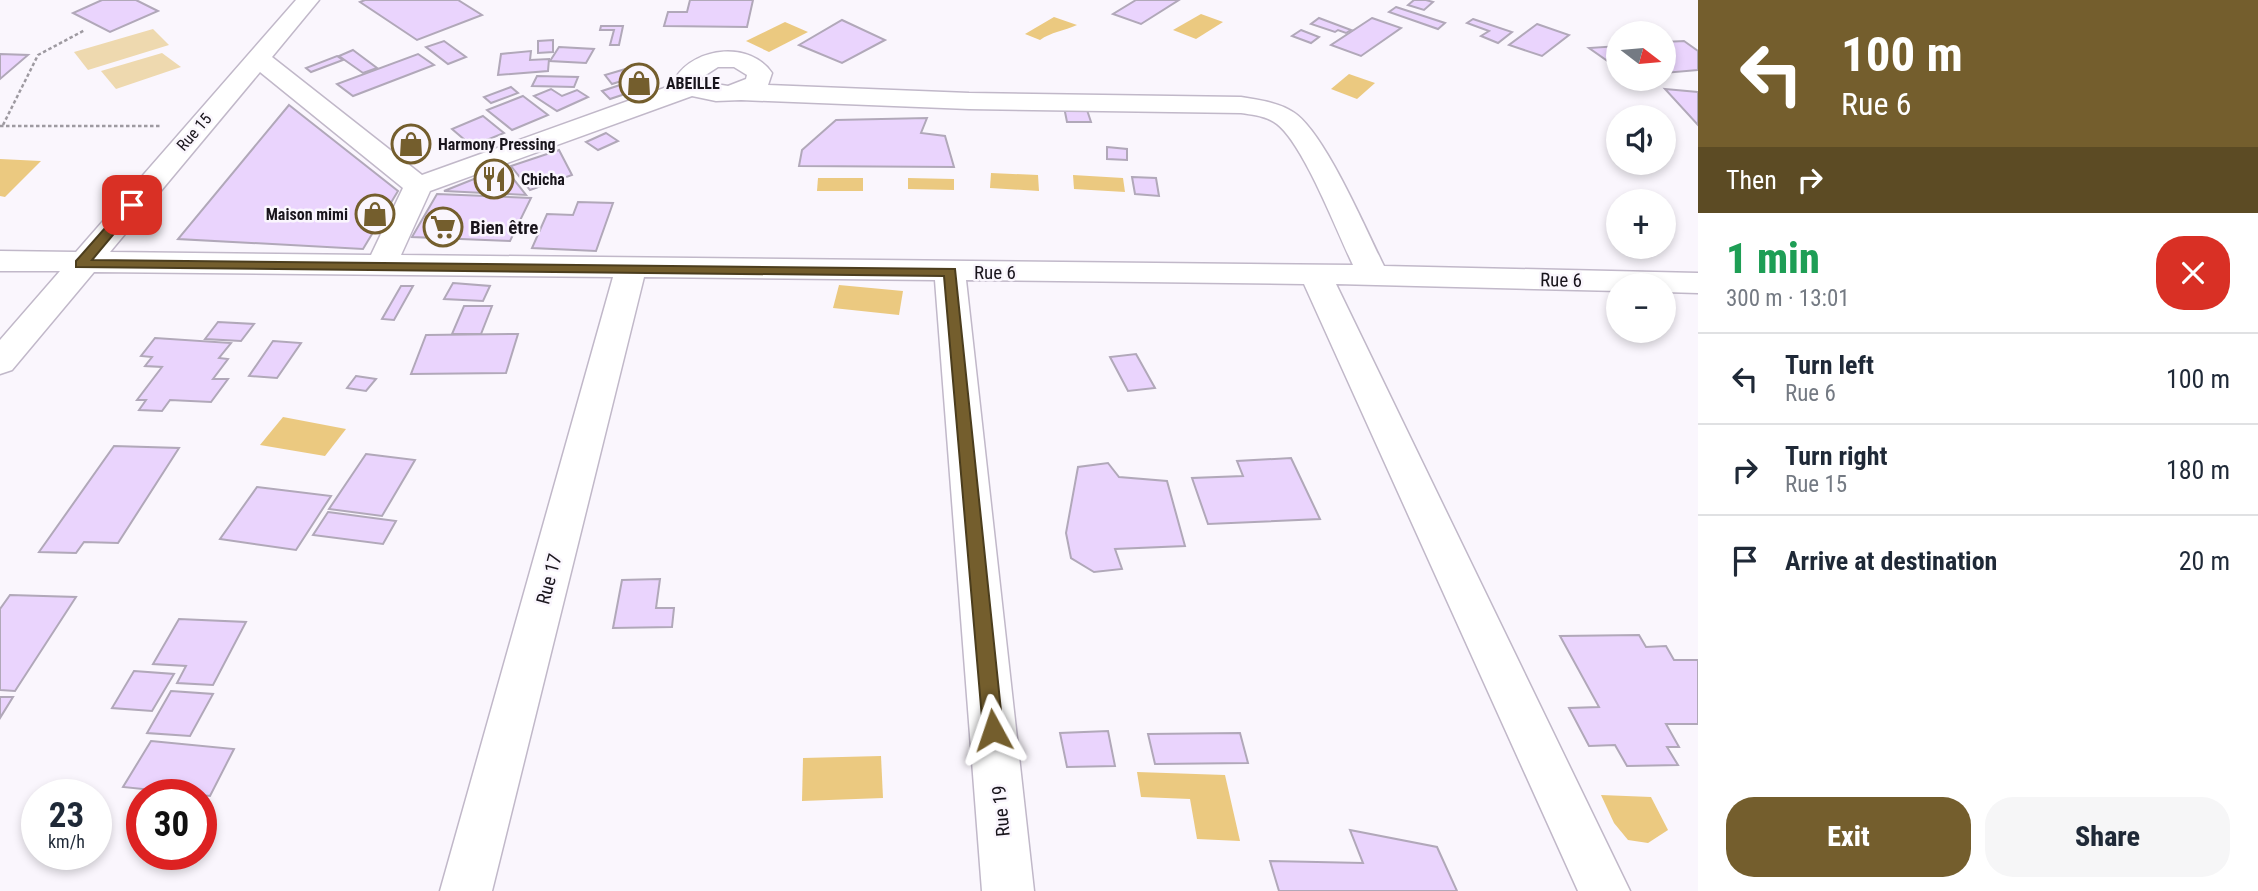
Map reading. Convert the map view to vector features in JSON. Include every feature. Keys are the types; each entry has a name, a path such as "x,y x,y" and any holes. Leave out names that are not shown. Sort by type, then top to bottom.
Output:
{"street":[{"name":"Rue 15","path":"0,362 308,0"},
{"path":"258,58 418,186"},
{"path":"692,87 688,77 694,67 711,60 733,58 751,63 760,72 757,83 741,92"},
{"path":"381,266 418,186 692,87 714,94 741,92 969,101 1241,105 1269,110 1290,120 1312,155 1373,275"},
{"name":"Rue 6","path":"0,261 81,264 1315,274 1698,283"},
{"name":"Rue 17","path":"466,891 631,268"},
{"name":"Rue 19","path":"950,272 1008,891"},
{"path":"1315,274 1604,891"}],"path":[{"path":"85,30 38,55 1,126 200,126"}],"shaded area":[{"path":"1201,14 1223,22 1196,39 1173,30"},
{"path":"1054,17 1077,25 1040,40 1025,34"},
{"path":"785,22 808,32 769,52 746,41"},
{"path":"153,29 169,45 88,70 74,52"},
{"path":"162,53 181,67 116,89 101,71"},
{"path":"1349,74 1375,83 1357,99 1331,89"},
{"path":"0,159 41,161 5,197 0,196"},
{"path":"991,173 1038,175 1039,191 990,188"},
{"path":"1073,175 1123,178 1125,192 1074,189"},
{"path":"818,178 863,178 863,191 817,191"},
{"path":"908,178 954,179 954,190 908,189"},
{"path":"839,285 903,291 899,315 833,308"},
{"path":"283,417 346,429 325,456 260,445"},
{"path":"881,756 883,798 802,801 803,758"},
{"path":"1137,772 1225,775 1240,841 1197,839 1190,799 1141,797"},
{"path":"1601,795 1651,797 1668,830 1648,843 1628,840 1614,823"}],"building":[{"path":"102,0 136,0 158,11 110,32 73,13"},
{"path":"458,0 482,15 417,40 360,2"},
{"path":"690,0 753,0 747,27 664,26 668,12 687,12"},
{"path":"1136,0 1179,0 1141,24 1113,14"},
{"path":"1414,0 1433,2 1424,10 1408,5"},
{"path":"1396,7 1445,23 1438,29 1389,12"},
{"path":"1319,18 1351,30 1346,33 1338,30 1335,32 1311,24"},
{"path":"1372,18 1401,28 1361,56 1331,45"},
{"path":"1473,19 1512,32 1498,43 1481,36 1489,31 1467,23"},
{"path":"842,20 885,40 842,63 799,45"},
{"path":"1537,24 1569,35 1542,56 1509,45"},
{"path":"601,26 623,26 619,45 610,45 614,30 600,30"},
{"path":"1301,30 1319,37 1311,43 1292,36"},
{"path":"553,40 553,52 538,53 538,41"},
{"path":"444,41 466,57 448,64 426,47"},
{"path":"1676,41 1684,41 1698,51 1698,70 1676,72"},
{"path":"559,47 594,49 586,63 550,61"},
{"path":"1606,47 1606,60 1589,48"},
{"path":"353,50 377,68 363,73 339,56"},
{"path":"531,51 530,60 549,59 548,71 498,75 501,54"},
{"path":"0,54 28,55 0,79"},
{"path":"418,54 434,65 353,96 337,84"},
{"path":"337,56 343,60 311,72 306,68"},
{"path":"629,68 637,76 612,84 605,75"},
{"path":"537,76 578,77 574,87 532,86"},
{"path":"632,81 640,89 610,99 602,91"},
{"path":"511,87 518,93 491,103 484,97"},
{"path":"551,89 562,96 577,90 588,97 557,111 534,96"},
{"path":"1667,91 1698,92 1698,125"},
{"path":"523,96 548,115 512,130 487,110"},
{"path":"289,105 398,191 363,249 178,239"},
{"path":"1064,107 1086,107 1091,122 1067,122"},
{"path":"483,116 504,133 472,146 452,129"},
{"path":"927,118 921,133 945,136 954,167 799,166 802,150 836,120"},
{"path":"606,133 618,141 598,150 586,142"},
{"path":"1107,147 1127,149 1127,160 1107,159"},
{"path":"559,150 572,175 530,190 511,166"},
{"name":"Chicha","path":"504,167 526,195 444,191"},
{"path":"1132,177 1156,178 1159,196 1135,194"},
{"path":"437,194 531,198 510,241 412,237"},
{"path":"578,202 613,203 596,251 532,248 547,214 573,215"},
{"path":"453,283 490,286 483,301 444,299"},
{"path":"401,286 413,286 394,320 382,319"},
{"path":"464,306 492,306 481,334 452,334"},
{"path":"218,322 254,324 241,341 205,339"},
{"path":"518,334 506,373 411,374 426,335"},
{"path":"155,338 231,343 219,358 228,359 213,379 228,379 211,402 170,400 162,411 139,410 146,400 137,400 162,367 145,366 152,357 141,356"},
{"path":"273,341 301,343 277,378 249,376"},
{"path":"1136,354 1155,388 1128,391 1110,357"},
{"path":"356,376 376,379 366,391 347,388"},
{"path":"114,446 179,448 118,543 84,542 76,553 39,552"},
{"path":"366,454 415,460 382,516 329,509"},
{"path":"1291,458 1320,519 1208,524 1192,478 1243,476 1237,461"},
{"path":"1108,463 1119,477 1167,481 1185,546 1115,549 1122,569 1094,572 1071,558 1066,533 1078,467"},
{"path":"257,487 331,496 296,550 220,539"},
{"path":"328,512 396,521 383,544 313,535"},
{"path":"660,579 656,608 674,608 672,627 613,628 622,580"},
{"path":"10,595 76,597 15,691 0,690 0,609"},
{"path":"179,619 246,622 213,685 177,683 186,666 153,664"},
{"path":"1639,635 1646,647 1666,646 1674,660 1698,660 1698,724 1666,724 1679,747 1667,747 1678,765 1627,766 1615,745 1589,746 1569,708 1599,707 1560,636"},
{"path":"134,671 174,674 152,711 112,708"},
{"path":"171,691 213,694 190,736 147,733"},
{"path":"0,697 13,697 0,718"},
{"path":"1108,731 1115,766 1067,767 1060,733"},
{"path":"1240,733 1248,763 1155,764 1148,734"},
{"path":"151,741 234,749 217,782 217,779 128,779"},
{"path":"1350,830 1437,847 1457,891 1279,891 1270,861 1363,863"}],"place":[{"name":"ABEILLE","path":"639,83"},
{"name":"Harmony Pressing","path":"411,144"},
{"name":"Chicha","path":"494,179"},
{"name":"Maison mimi","path":"375,214"},
{"name":"Bien être","path":"443,227"}],"route":[{"path":"132,205 81,264 950,272 993,730"}]}
